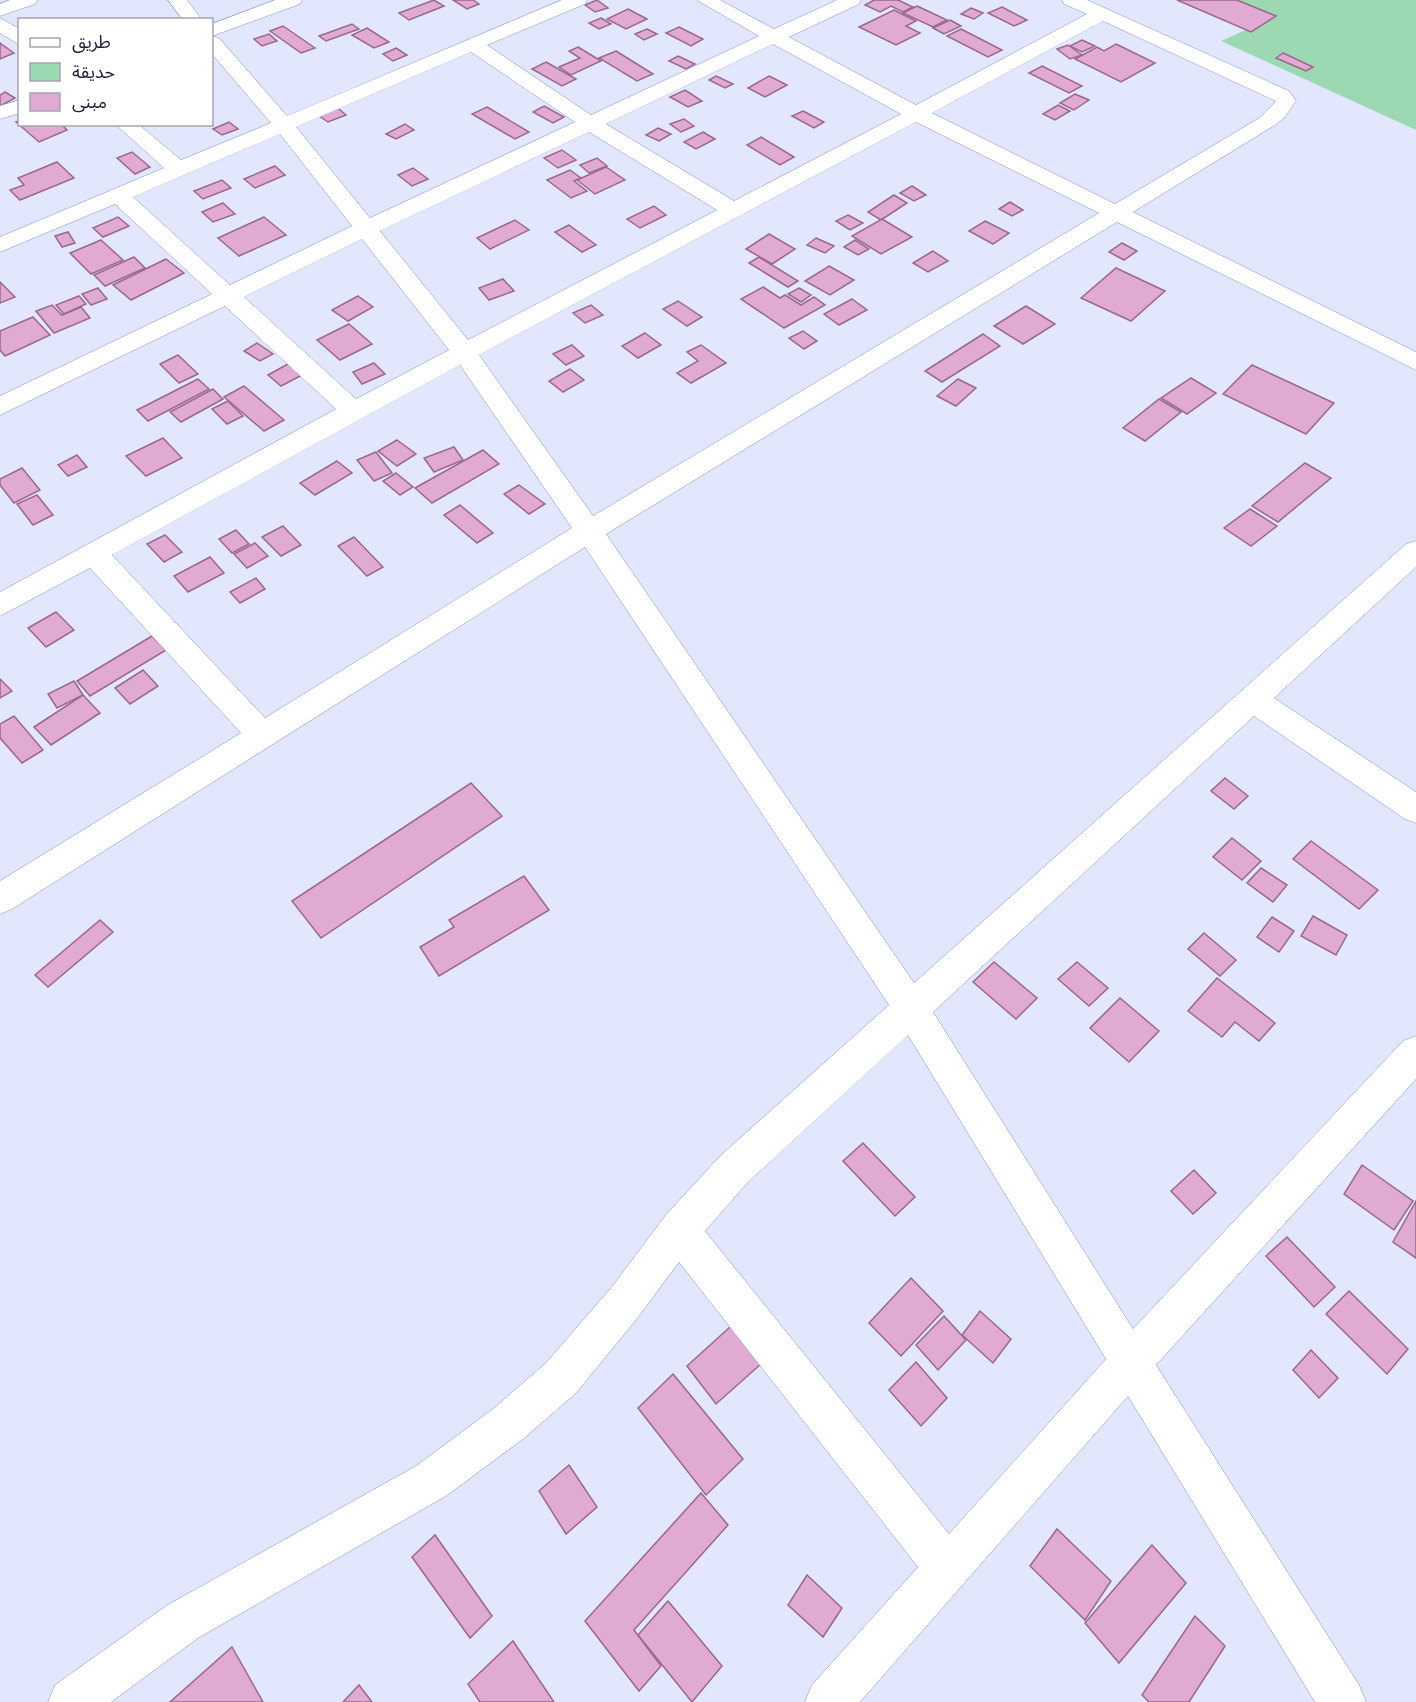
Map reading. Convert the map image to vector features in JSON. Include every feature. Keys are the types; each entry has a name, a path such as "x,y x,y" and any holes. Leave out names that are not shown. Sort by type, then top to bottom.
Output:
{"street":[{"path":"0,10 28,0"},
{"path":"177,0 191,18"},
{"path":"213,30 293,0"},
{"path":"0,245 177,168 578,0"},
{"path":"705,0 917,114 1416,362"},
{"path":"0,406 365,229 852,0"},
{"path":"0,899 589,531 1268,121 1277,114 1286,101 1282,95 1264,86 1071,0"},
{"path":"0,605 92,552 464,352 735,211 1102,14"},
{"path":"0,24 18,38"},
{"path":"213,43 283,124 464,352 589,531 910,1007 1342,1702"},
{"path":"472,44 590,123 735,211"},
{"path":"0,113 18,107"},
{"path":"127,126 177,168"},
{"path":"118,195 354,412"},
{"path":"72,1702 182,1622 431,1481 508,1424 561,1378 625,1302 678,1230 734,1169 1251,698 1416,551"},
{"path":"92,552 262,735"},
{"path":"1251,698 1416,809"},
{"path":"829,1702 1132,1361 1416,1053"},
{"path":"678,1230 948,1569"}],"green space":[{"path":"1183,0 1416,0 1416,130 1221,41 1248,29"}],"building":[{"path":"434,0 444,6 409,20 399,13"},
{"path":"453,0 473,0 479,4 467,9"},
{"path":"597,0 608,8 595,12 585,5"},
{"path":"874,0 898,0 913,7 903,12 891,6 880,12 865,5"},
{"path":"1177,0 1237,0 1276,16 1251,32"},
{"path":"917,6 947,20 933,27 903,13"},
{"path":"1002,7 1027,20 1014,26 988,13"},
{"path":"971,8 983,13 974,19 961,14"},
{"path":"628,9 647,19 626,29 607,19"},
{"path":"894,10 916,21 906,26 920,33 896,45 859,27"},
{"path":"601,18 611,24 599,29 589,23"},
{"path":"950,20 961,26 944,34 933,28"},
{"path":"352,24 359,29 326,41 319,36"},
{"path":"283,26 315,48 301,53 270,31"},
{"path":"679,27 703,39 691,46 666,33"},
{"path":"367,28 389,42 374,48 352,35"},
{"path":"647,29 657,34 644,40 635,34"},
{"path":"961,29 1002,50 988,57 947,36"},
{"path":"269,34 277,41 262,46 254,39"},
{"path":"1082,40 1095,46 1082,52 1070,46"},
{"path":"0,43 14,53 0,59"},
{"path":"1116,44 1155,63 1121,82 1075,59 1097,47 1104,51"},
{"path":"1068,45 1082,55 1070,59 1057,49"},
{"path":"578,47 601,61 571,75 559,67 580,58 569,51"},
{"path":"396,48 407,55 393,61 383,54"},
{"path":"616,51 653,74 637,81 599,58"},
{"path":"1283,53 1313,67 1306,71 1276,58"},
{"path":"678,56 695,64 686,69 669,61"},
{"path":"546,62 576,79 562,86 532,69"},
{"path":"1042,66 1082,86 1069,93 1029,73"},
{"path":"716,76 733,84 725,88 709,80"},
{"path":"769,76 787,85 765,97 748,88"},
{"path":"685,90 702,101 688,107 670,97"},
{"path":"5,92 15,98 0,106 0,95"},
{"path":"1075,94 1089,100 1074,110 1060,103"},
{"path":"1058,105 1070,111 1055,120 1043,114"},
{"path":"544,106 564,117 553,123 533,112"},
{"path":"487,107 529,132 515,139 472,114"},
{"path":"338,108 346,115 328,122 319,116"},
{"path":"803,111 824,122 814,128 792,116"},
{"path":"684,119 694,126 681,132 670,124"},
{"path":"229,122 238,129 222,135 213,129"},
{"path":"405,124 414,130 396,139 386,134"},
{"path":"21,126 63,126 67,130 39,142"},
{"path":"658,128 671,134 659,141 646,135"},
{"path":"703,132 715,139 696,149 684,142"},
{"path":"761,137 794,157 780,165 747,145"},
{"path":"562,150 576,160 558,168 544,158"},
{"path":"132,152 150,167 135,174 117,158"},
{"path":"597,158 607,166 589,173 580,165"},
{"path":"57,162 74,178 20,200 10,190 24,185 18,178"},
{"path":"275,166 285,175 255,188 244,179"},
{"path":"606,167 625,180 595,194 577,180"},
{"path":"413,168 428,179 412,186 398,175"},
{"path":"570,170 581,178 574,181 587,191 571,198 547,180"},
{"path":"222,180 231,188 203,199 194,191"},
{"path":"912,186 926,195 914,201 900,193"},
{"path":"894,195 907,203 881,220 868,212"},
{"path":"1010,202 1023,210 1012,216 999,209"},
{"path":"223,203 235,214 213,222 202,212"},
{"path":"654,206 666,215 640,228 627,219"},
{"path":"848,215 863,223 850,230 836,221"},
{"path":"118,217 129,226 103,237 93,228"},
{"path":"264,217 286,235 239,256 218,238"},
{"path":"882,219 912,237 881,254 852,236"},
{"path":"515,220 529,230 490,249 477,238"},
{"path":"985,221 1009,233 993,244 969,231"},
{"path":"569,225 596,245 582,252 555,232"},
{"path":"68,232 75,243 62,247 55,236"},
{"path":"769,234 795,249 772,264 746,249"},
{"path":"816,238 834,246 825,253 807,245"},
{"path":"101,240 123,260 91,274 70,253"},
{"path":"855,240 869,249 858,255 844,247"},
{"path":"1122,243 1137,251 1124,260 1109,252"},
{"path":"933,251 948,261 928,272 913,263"},
{"path":"134,257 145,268 105,286 94,275"},
{"path":"759,257 798,281 788,287 749,263"},
{"path":"166,259 184,273 131,300 113,285"},
{"path":"829,266 854,280 830,295 805,281"},
{"path":"1116,268 1165,291 1131,321 1081,298"},
{"path":"503,279 514,291 489,300 479,288"},
{"path":"0,282 15,297 0,303"},
{"path":"763,287 780,298 785,295 801,305 814,297 825,305 784,328 741,299"},
{"path":"98,288 107,299 91,305 82,294"},
{"path":"799,288 811,295 801,302 788,294"},
{"path":"79,296 86,304 64,314 56,305"},
{"path":"358,296 373,307 348,321 332,310"},
{"path":"852,299 867,310 839,325 824,314"},
{"path":"678,301 702,317 687,326 663,309"},
{"path":"52,305 62,315 81,307 90,318 54,333 36,311"},
{"path":"591,305 603,315 585,323 573,313"},
{"path":"1026,306 1055,324 1023,344 994,326"},
{"path":"33,317 50,335 5,356 0,350 0,331"},
{"path":"349,324 372,344 340,360 317,340"},
{"path":"803,331 817,341 804,349 789,338"},
{"path":"645,333 661,345 638,358 622,346"},
{"path":"983,334 1000,346 942,382 925,371"},
{"path":"257,343 273,354 260,361 244,351"},
{"path":"572,345 584,356 566,365 553,354"},
{"path":"701,345 726,363 691,383 677,373 698,361 687,352"},
{"path":"178,355 198,374 179,383 160,364"},
{"path":"374,363 385,374 362,384 353,372"},
{"path":"288,364 302,375 281,386 268,375"},
{"path":"1252,365 1334,403 1306,434 1223,394"},
{"path":"570,369 584,380 563,392 549,381"},
{"path":"1191,378 1216,393 1187,414 1161,398"},
{"path":"198,379 209,389 148,421 137,410"},
{"path":"958,379 976,388 956,406 937,396"},
{"path":"244,386 284,420 264,431 224,397"},
{"path":"213,389 223,399 181,422 170,412"},
{"path":"1159,399 1181,412 1145,441 1123,428"},
{"path":"228,401 243,416 227,424 212,409"},
{"path":"163,438 182,458 146,476 126,456"},
{"path":"397,440 416,454 397,466 378,451"},
{"path":"454,447 463,460 434,472 424,458"},
{"path":"483,450 499,464 432,503 415,488"},
{"path":"376,452 392,473 374,481 357,460"},
{"path":"77,455 87,467 68,476 58,465"},
{"path":"337,461 352,473 315,495 300,483"},
{"path":"1305,463 1331,478 1278,522 1252,506"},
{"path":"22,468 40,490 14,503 0,485 0,479"},
{"path":"396,473 413,487 400,495 383,481"},
{"path":"519,485 545,504 529,514 504,494"},
{"path":"37,495 53,515 33,525 17,504"},
{"path":"460,505 493,533 477,543 444,515"},
{"path":"1250,509 1277,526 1251,546 1224,528"},
{"path":"283,526 301,545 281,556 262,537"},
{"path":"236,530 249,544 232,553 219,539"},
{"path":"165,535 182,552 164,562 147,544"},
{"path":"354,537 383,567 367,576 338,546"},
{"path":"255,543 268,556 247,568 234,554"},
{"path":"210,557 224,573 188,592 174,576"},
{"path":"256,578 265,589 240,603 230,592"},
{"path":"56,612 74,630 46,647 28,628"},
{"path":"152,636 166,650 90,696 77,681"},
{"path":"143,670 158,686 130,704 115,688"},
{"path":"0,679 12,691 0,698"},
{"path":"74,681 83,695 57,708 48,694"},
{"path":"83,695 100,713 51,745 34,727"},
{"path":"14,716 43,750 22,763 0,738 0,724"},
{"path":"1225,778 1248,796 1234,809 1211,791"},
{"path":"471,783 502,816 321,938 292,901"},
{"path":"1232,838 1261,861 1242,880 1213,857"},
{"path":"1311,841 1378,890 1359,909 1293,859"},
{"path":"1261,868 1287,885 1273,902 1247,883"},
{"path":"524,876 549,910 439,976 420,947 454,927 449,920"},
{"path":"1313,916 1347,935 1336,955 1301,936"},
{"path":"1272,917 1294,931 1279,952 1257,937"},
{"path":"100,920 113,932 48,987 35,975"},
{"path":"1204,933 1236,960 1220,976 1188,949"},
{"path":"994,962 1037,998 1016,1019 973,982"},
{"path":"1077,962 1108,988 1089,1006 1058,979"},
{"path":"1217,978 1275,1023 1259,1041 1235,1022 1222,1037 1188,1011"},
{"path":"1120,998 1159,1031 1129,1062 1090,1028"},
{"path":"863,1143 915,1197 895,1216 843,1161"},
{"path":"1362,1165 1413,1201 1394,1230 1344,1194"},
{"path":"1194,1170 1216,1193 1193,1214 1171,1191"},
{"path":"1416,1201 1416,1258 1393,1242"},
{"path":"1287,1237 1335,1287 1314,1307 1266,1256"},
{"path":"911,1278 943,1311 901,1356 869,1323"},
{"path":"1349,1291 1408,1349 1387,1374 1326,1314"},
{"path":"980,1311 1011,1339 993,1363 962,1335"},
{"path":"944,1316 966,1340 938,1370 916,1345"},
{"path":"731,1326 761,1364 716,1404 687,1366"},
{"path":"1311,1350 1338,1378 1319,1398 1293,1370"},
{"path":"916,1362 947,1398 921,1426 889,1390"},
{"path":"673,1374 743,1459 706,1495 638,1408"},
{"path":"569,1465 597,1507 566,1534 539,1491"},
{"path":"701,1493 728,1525 634,1630 661,1666 639,1691 585,1621"},
{"path":"1057,1529 1111,1581 1085,1620 1030,1566"},
{"path":"435,1535 492,1616 470,1638 412,1557"},
{"path":"1152,1545 1186,1583 1119,1663 1085,1623"},
{"path":"807,1575 842,1608 823,1637 788,1605"},
{"path":"668,1601 722,1666 692,1702 638,1635"},
{"path":"1195,1616 1225,1646 1189,1702 1149,1702 1142,1695"},
{"path":"513,1641 554,1702 480,1702 468,1684"},
{"path":"232,1647 263,1702 170,1702"},
{"path":"359,1685 372,1702 343,1702"}]}
